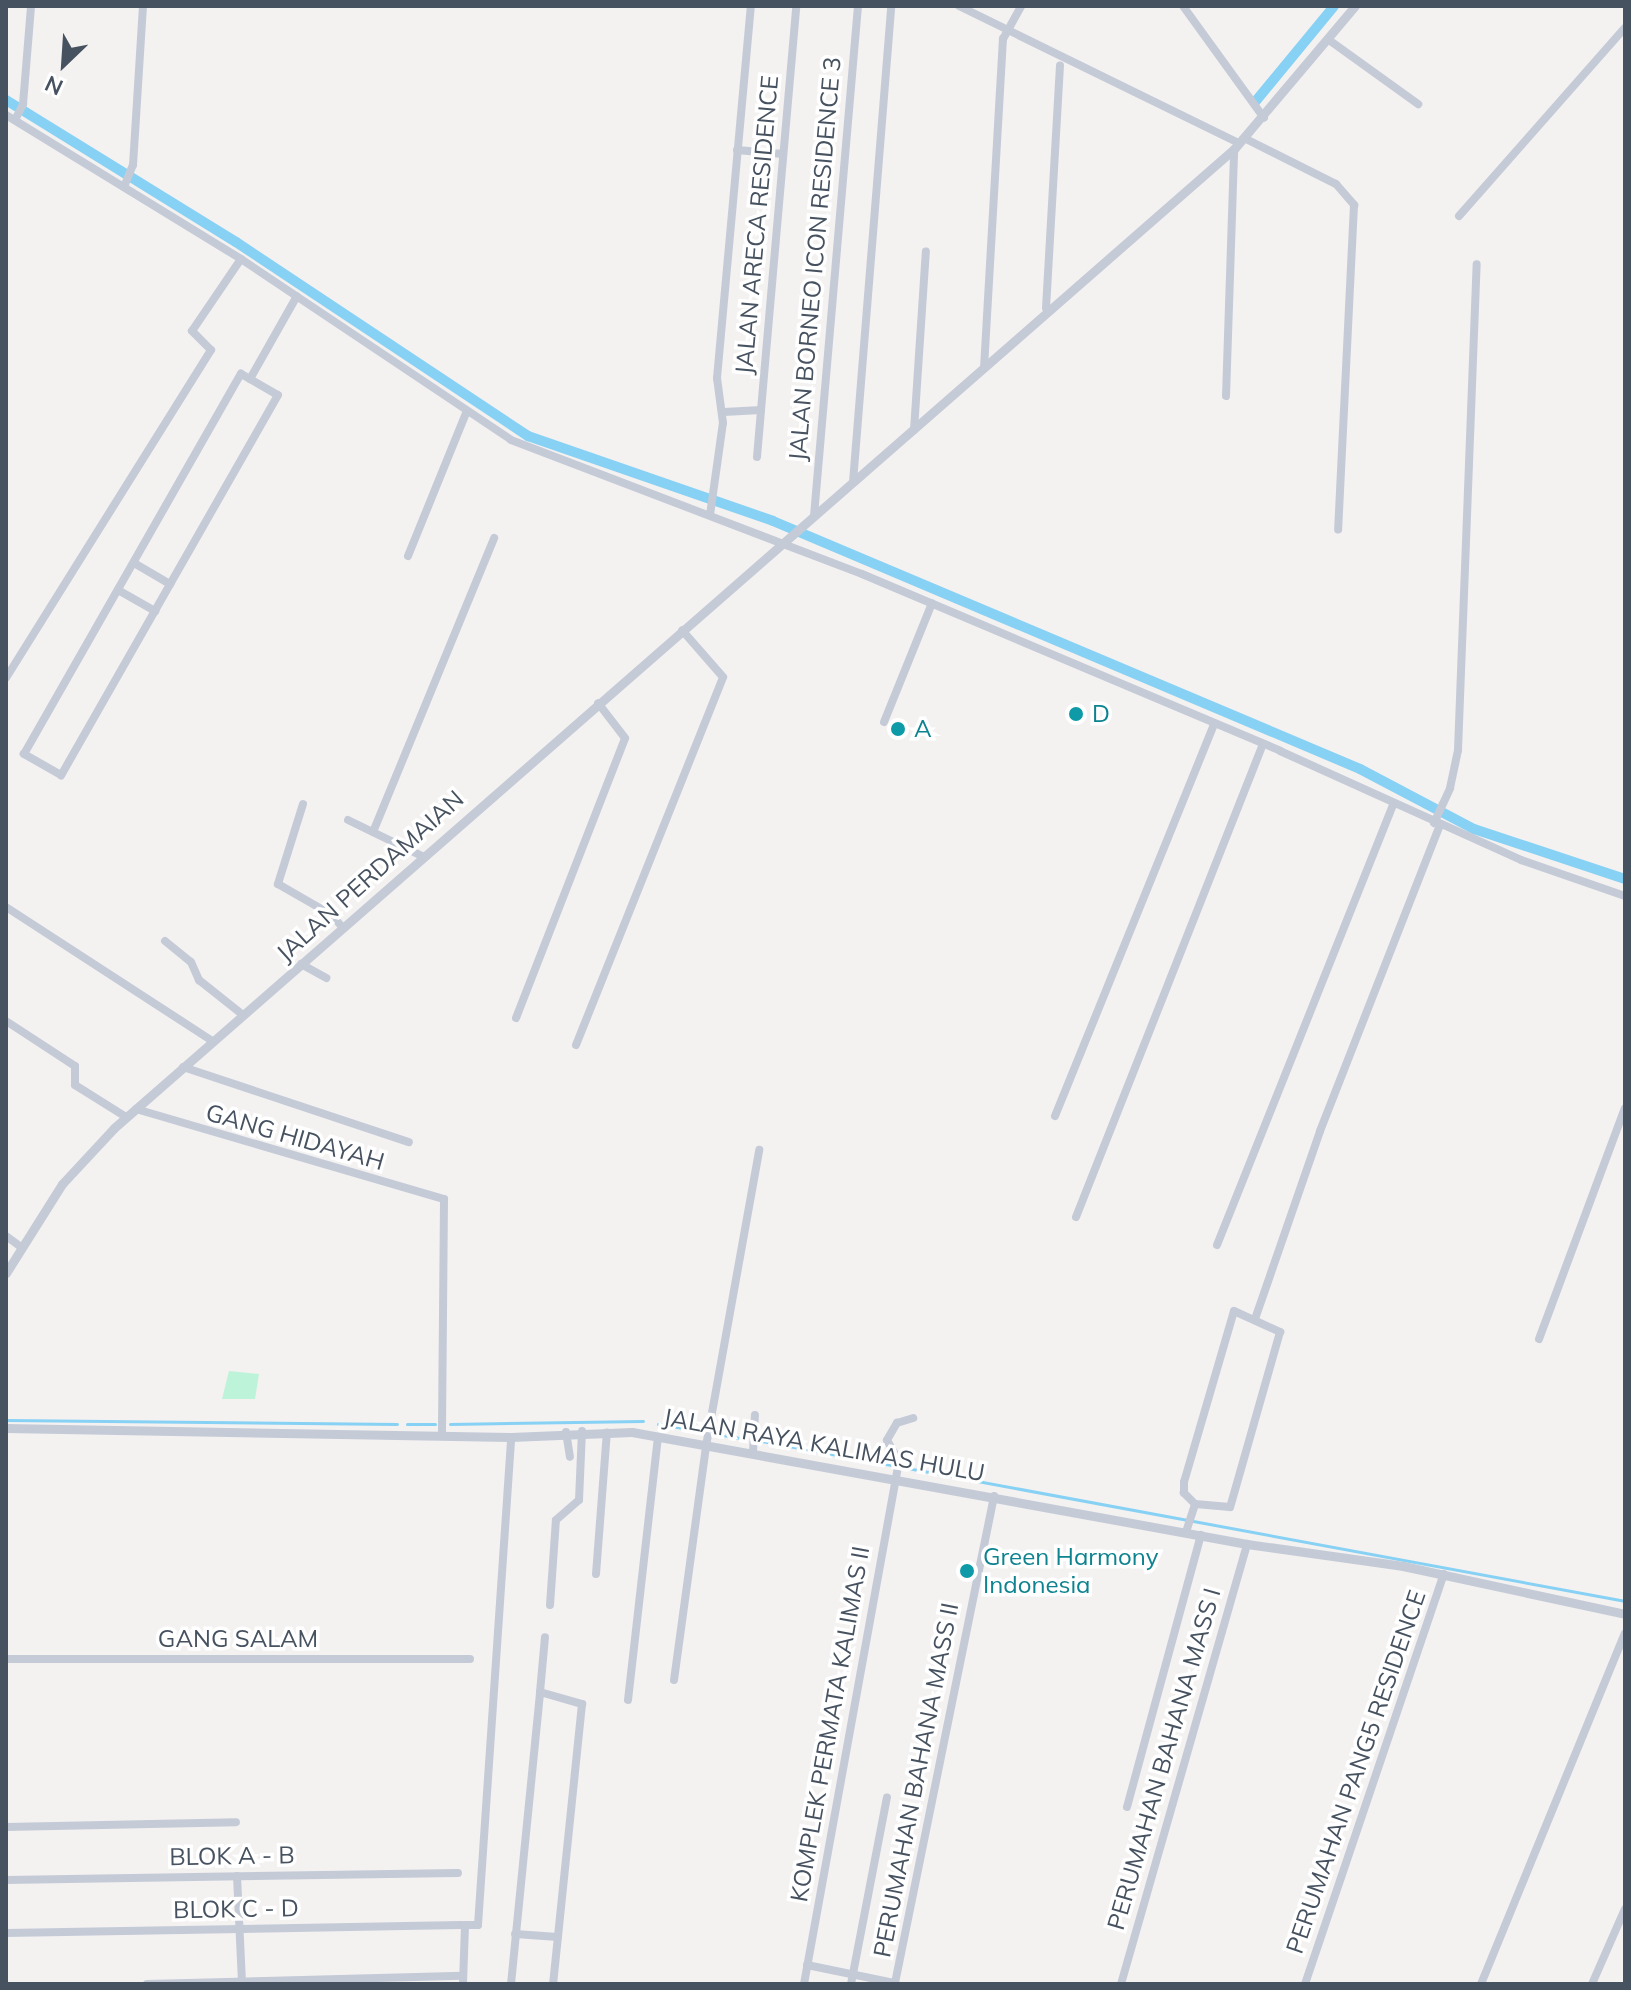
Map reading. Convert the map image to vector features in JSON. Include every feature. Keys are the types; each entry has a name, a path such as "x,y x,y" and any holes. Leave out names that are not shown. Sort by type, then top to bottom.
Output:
{"street":[{"path":"17,117 23,104 31,6"},
{"path":"126,183 133,165 143,6"},
{"name":"JALAN ARECA RESIDENCE","path":"713,506 724,412 717,402 717,378 751,6"},
{"name":"JALAN ARECA RESIDENCE","path":"724,412 761,410 796,6"},
{"name":"JALAN BORNEO ICON RESIDENCE 3","path":"814,516 858,6"},
{"path":"853,482 891,6"},
{"path":"959,6 1239,143 1336,184 1354,205 1338,530"},
{"path":"984,368 1007,29 1021,6"},
{"path":"1183,6 1262,116"},
{"name":"JALAN PERDAMAIAN","path":"6,1273 68,1175 126,1117 914,430 1046,308 1239,143 1355,6"},
{"path":"1459,216 1625,28"},
{"path":"1329,40 1418,104"},
{"path":"1046,308 1060,65"},
{"path":"6,115 17,117 126,183 466,413 534,450 713,506 781,543 932,603 1437,821 1625,896"},
{"path":"1226,396 1239,143"},
{"path":"737,150 783,154"},
{"path":"914,430 926,251"},
{"path":"6,678 211,350 192,331 241,259"},
{"path":"1255,1319 1320,1131 1445,801 1458,750 1477,264"},
{"path":"250,379 297,296"},
{"path":"241,374 250,379 278,395 61,775 24,754 241,374"},
{"path":"757,457 761,410"},
{"path":"408,556 466,413"},
{"path":"373,832 494,538"},
{"path":"134,563 170,584"},
{"path":"118,590 155,611"},
{"path":"884,722 932,603"},
{"path":"576,1045 723,677 682,630"},
{"path":"516,1018 625,738 598,703"},
{"path":"1055,1116 1214,724"},
{"path":"1076,1217 1263,744"},
{"path":"1217,1245 1394,803"},
{"path":"303,804 278,884 332,915 342,927"},
{"path":"348,820 422,856"},
{"path":"6,907 212,1041"},
{"path":"165,941 191,962 199,980 243,1015"},
{"path":"301,964 326,978"},
{"path":"6,1021 75,1066 75,1085 126,1117"},
{"path":"183,1067 409,1142"},
{"path":"1539,1339 1625,1108"},
{"name":"GANG HIDAYAH","path":"136,1109 444,1199 442,1435"},
{"path":"674,1680 706,1446 759,1150"},
{"path":"6,1236 21,1247"},
{"path":"1234,1311 1280,1332 1230,1507 1195,1504 1186,1497 1184,1482 1234,1311"},
{"path":"753,1452 755,1415"},
{"name":"KOMPLEK PERMATA KALIMAS II","path":"804,1984 896,1472 887,1440 897,1423 913,1418"},
{"name":"JALAN RAYA KALIMAS HULU","path":"6,1428 511,1437 582,1431 658,1437 896,1472 994,1496 1188,1524 1201,1535 1444,1574 1625,1614"},
{"path":"566,1431 570,1457"},
{"path":"550,1605 556,1520 579,1500 582,1431"},
{"path":"596,1574 607,1432"},
{"path":"147,1984 463,1980 465,1926 478,1925 511,1437"},
{"path":"628,1700 658,1437"},
{"name":"PERUMAHAN BAHANA MASS II","path":"807,1965 852,1979 895,1983 994,1496"},
{"path":"1188,1524 1195,1504"},
{"path":"1127,1807 1201,1535"},
{"name":"PERUMAHAN BAHANA MASS I","path":"1121,1984 1247,1544"},
{"name":"PERUMAHAN PANG5 RESIDENCE","path":"1305,1984 1444,1574"},
{"path":"1481,1984 1625,1633"},
{"path":"511,1984 545,1637"},
{"name":"GANG SALAM","path":"6,1659 470,1659"},
{"path":"540,1692 582,1704 553,1984"},
{"path":"852,1979 887,1797"},
{"path":"6,1827 236,1822"},
{"name":"BLOK A - B","path":"6,1880 458,1873"},
{"path":"237,1876 242,1982"},
{"path":"1592,1984 1625,1909"},
{"name":"BLOK C - D","path":"6,1933 465,1926"},
{"path":"515,1934 558,1937"}],"green space":[{"path":"229,1371 259,1374 255,1399 222,1399"}],"waterway":[{"path":"1255,102 1334,6"},
{"path":"6,100 236,242 528,436 773,521 1360,769 1474,829 1625,879"},
{"path":"6,1420 397,1424"},
{"path":"450,1424 643,1421"},
{"path":"407,1424 435,1424"},
{"path":"658,1424 702,1431"},
{"path":"717,1434 746,1439"},
{"path":"761,1441 1625,1601"}],"place":[{"name":"D","path":"1076,714"},
{"name":"A","path":"898,729"},
{"name":"Green Harmony Indonesia","path":"967,1571"}]}
